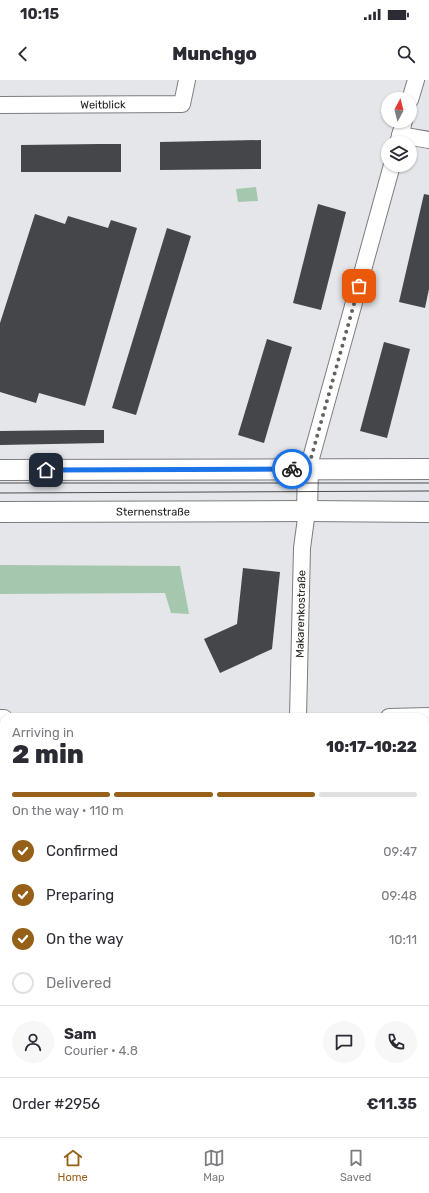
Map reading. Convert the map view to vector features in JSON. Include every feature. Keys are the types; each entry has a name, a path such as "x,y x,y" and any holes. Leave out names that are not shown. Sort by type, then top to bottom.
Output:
{"street":[{"name":"Weitblick","path":"0,105 182,104 187,80"},
{"path":"412,92 416,80"},
{"path":"401,133 429,140"},
{"path":"306,511 308,469 390,172"},
{"path":"0,470 429,469"},
{"name":"Makarenkostraße","path":"298,713 302,548 306,511"},
{"name":"Sternenstraße","path":"0,512 429,512"}],"green space":[{"path":"256,187 258,201 238,202 236,189"},
{"path":"0,565 180,566 189,614 171,613 165,593 0,594"}],"building":[{"path":"261,140 261,169 160,170 160,142"},
{"path":"121,144 121,172 21,172 21,145"},
{"path":"424,194 429,195 429,289 425,308 399,302"},
{"path":"318,204 346,212 321,310 293,303"},
{"path":"35,214 65,224 68,216 108,228 111,220 137,228 85,406 39,393 36,403 0,392 0,323"},
{"path":"167,228 191,236 136,415 112,408"},
{"path":"267,339 292,347 264,443 238,435"},
{"path":"384,342 410,349 387,438 360,431"},
{"path":"104,430 104,443 0,445 0,431"},
{"path":"243,568 280,572 272,649 220,673 204,639 237,624"}],"tram line":[{"path":"0,483 429,483"},
{"path":"0,493 429,491"}],"way so far":[{"path":"292,469 308,469 359,286"}],"route":[{"path":"46,470 292,469"}]}
